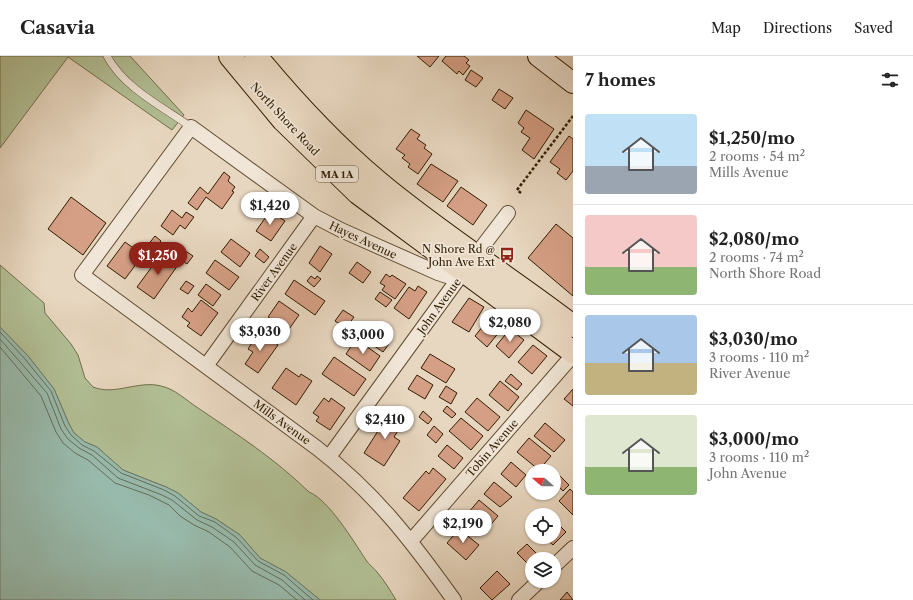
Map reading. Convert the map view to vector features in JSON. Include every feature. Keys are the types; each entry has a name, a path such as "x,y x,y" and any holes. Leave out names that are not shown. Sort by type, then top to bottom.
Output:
{"highway":[{"name":"North Shore Road","path":"230,56 283,120 338,175 383,213 470,263 573,326"},
{"name":"North Shore Road","path":"256,56 305,112 355,162 400,199 470,263 573,352"}],"main road":[{"path":"538,56 573,83"}],"street":[{"name":"Hayes Avenue","path":"191,127 314,216 341,230 433,272 447,276 470,263"},
{"name":"Mills Avenue","path":"191,127 82,275 329,457 376,500 411,541 454,600"},
{"name":"John Avenue","path":"329,457 508,213"},
{"name":"River Avenue","path":"206,366 314,216"},
{"name":"Tobin Avenue","path":"411,541 573,355"},
{"path":"561,559 573,548"},
{"path":"519,600 532,588"}],"lane":[{"path":"107,56 117,70 132,85 191,127"}],"path":[{"path":"521,193 517,190 573,116"}],"shaded area":[{"path":"0,56 130,56 184,115 172,130 68,57 0,148"},
{"path":"0,265 44,303 45,313 71,344 78,355 85,378 93,387 110,390 144,385 166,387 241,437 283,468 309,492 317,496 325,503 348,533 367,562 382,578 396,600 320,600 286,572 260,558 240,535 216,519 201,512 178,493 123,470 97,447 85,442 74,433 54,389 28,356 0,327"}],"water":[{"path":"0,327 28,356 54,389 74,433 85,442 97,447 123,470 178,493 201,512 216,519 240,535 260,558 286,572 320,600 0,600"}],"building":[{"path":"417,56 439,56 430,67"},
{"path":"446,56 464,56 469,60 466,63 470,66 463,75 459,71 457,74 442,61"},
{"path":"471,70 483,78 476,87 465,80"},
{"path":"499,89 513,98 505,109 492,100"},
{"path":"526,110 554,129 534,159 522,150 530,138 521,132 524,128 518,123"},
{"path":"411,129 420,135 417,139 426,145 424,148 432,154 418,174 408,167 410,164 402,158 405,155 396,149"},
{"path":"569,136 573,139 573,171 566,180 557,173 560,169 550,162"},
{"path":"431,164 458,181 443,202 417,184"},
{"path":"224,172 230,177 228,181 235,187 232,191 234,192 222,209 206,197 197,210 188,203 200,187 208,194"},
{"path":"461,187 487,205 473,225 447,206"},
{"path":"71,197 106,223 83,255 48,229"},
{"path":"172,210 182,218 186,212 194,217 185,229 180,225 173,235 161,226"},
{"path":"270,211 285,221 271,241 256,231"},
{"path":"556,224 573,238 573,296 528,258"},
{"path":"155,236 161,241 153,251 147,246"},
{"path":"231,239 250,253 240,267 221,252"},
{"path":"125,242 143,255 125,279 107,266"},
{"path":"320,246 332,254 320,272 309,263"},
{"path":"181,248 193,256 187,264 175,256"},
{"path":"260,249 269,257 264,263 255,256"},
{"path":"162,253 178,265 154,299 137,287"},
{"path":"215,260 239,277 229,290 206,273"},
{"path":"357,262 371,272 363,283 349,273"},
{"path":"386,274 390,277 392,275 406,284 395,299 382,290 385,286 380,283"},
{"path":"311,276 315,279 317,276 321,279 314,287 307,281"},
{"path":"294,280 325,301 315,315 285,294"},
{"path":"186,281 194,286 188,294 180,289"},
{"path":"206,284 221,295 213,306 198,295"},
{"path":"418,286 427,292 409,319 394,308 409,287 415,291"},
{"path":"380,292 392,300 386,307 375,299"},
{"path":"469,298 484,307 469,332 452,322"},
{"path":"201,300 218,313 201,336 187,326 190,323 182,317 188,308 192,312"},
{"path":"279,301 299,315 282,339 271,331 277,323 268,317"},
{"path":"343,310 354,317 346,328 335,321"},
{"path":"492,315 504,326 487,347 475,336"},
{"path":"369,326 391,341 383,352 361,337"},
{"path":"510,329 524,340 509,358 496,346"},
{"path":"259,332 278,345 258,373 245,364 253,352 248,349"},
{"path":"356,339 380,356 370,371 346,354"},
{"path":"533,345 547,356 532,374 518,362"},
{"path":"430,354 455,369 446,383 421,368"},
{"path":"334,357 366,379 354,396 322,374"},
{"path":"286,368 299,377 301,374 312,381 296,405 272,388"},
{"path":"511,374 522,384 517,390 505,381"},
{"path":"417,375 433,385 425,399 408,389"},
{"path":"500,381 519,397 508,411 489,395"},
{"path":"446,386 457,393 451,404 439,397"},
{"path":"573,389 573,406 564,399"},
{"path":"324,398 329,402 331,398 345,408 330,430 316,421 319,417 313,413"},
{"path":"477,398 500,417 488,431 465,412"},
{"path":"447,406 456,414 452,418 443,411"},
{"path":"423,411 432,419 428,424 419,417"},
{"path":"390,412 404,421 394,437 400,441 384,466 364,453"},
{"path":"461,418 483,436 471,450 449,431"},
{"path":"545,423 565,440 554,452 534,436"},
{"path":"434,426 443,434 436,443 427,435"},
{"path":"529,438 551,456 544,464 532,464 517,452"},
{"path":"447,445 463,458 454,469 438,456"},
{"path":"511,462 525,474 525,476 516,487 501,474"},
{"path":"433,468 446,479 419,511 403,498 426,471 429,474"},
{"path":"561,477 569,485 563,491 561,489"},
{"path":"494,482 512,497 500,507 484,494"},
{"path":"570,489 573,492 573,515 559,501"},
{"path":"479,500 498,516 487,529 468,513"},
{"path":"561,527 566,532 561,537"},
{"path":"459,529 479,545 466,560 447,543"},
{"path":"527,544 535,552 525,552 525,561 517,553"},
{"path":"497,571 510,584 492,600 480,588"},
{"path":"567,592 573,600 560,600"}],"place":[{"name":"N Shore Rd @ John Ave Ext","path":"507,255"}]}
